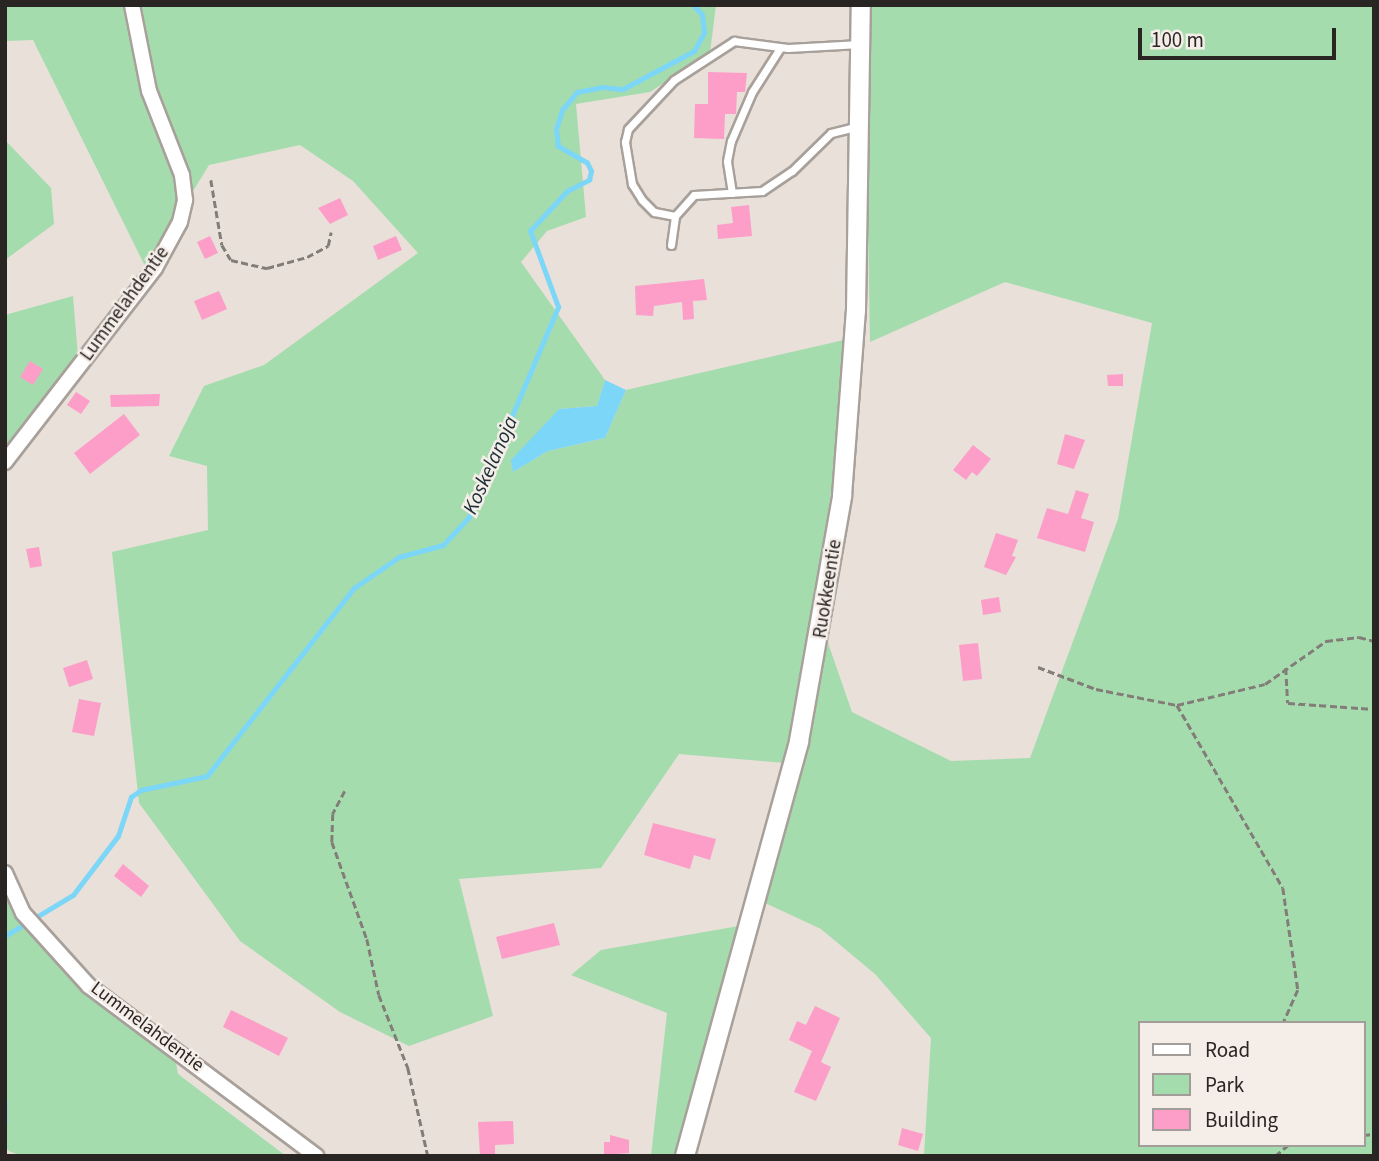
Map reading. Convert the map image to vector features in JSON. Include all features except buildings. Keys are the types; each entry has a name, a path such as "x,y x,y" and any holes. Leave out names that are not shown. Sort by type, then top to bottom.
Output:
{"street":[{"name":"Lummelahdentie","path":"5,462 155,268 180,222 185,200 182,175 149,91 132,5"},
{"name":"Ruokkeentie","path":"685,1156 771,849 816,664 842,496 852,396 861,5"},
{"name":"Lummelahdentie","path":"5,873 28,918 89,986 316,1156"}],"lane":[{"path":"676,216 654,212 632,184 626,160 628,130 674,80 720,46 734,41 780,48 860,44"},
{"path":"732,193 727,161 731,141 752,92 780,48"},
{"path":"671,245 676,216 694,195 762,191 792,171 831,134 860,126"}],"path":[{"path":"211,180 222,245 231,260 267,268 307,257 328,246 331,232"},
{"path":"1038,667 1074,683 1177,705 1265,684 1326,641 1359,637 1374,641"},
{"path":"1286,668 1288,703 1374,709"},
{"path":"1177,705 1283,888 1298,990 1284,1021"},
{"path":"345,791 333,814 332,842 368,940 379,995 408,1068 428,1156"}],"green space":[{"path":"5,5 716,5 710,53 650,92 576,104 586,217 547,231 521,262 605,380 597,406 559,409 513,472 548,451 605,438 626,390 844,340 834,469 810,647 785,763 679,754 601,868 459,879 493,1016 409,1046 340,1012 240,941 139,803 112,552 208,530 207,466 169,456 204,386 264,365 418,253 353,181 300,145 209,165 146,268 33,40 5,41"},
{"path":"872,5 1374,5 1374,1156 924,1156 931,1038 875,974 821,929 763,902 828,643 852,712 951,761 1030,758 1118,519 1152,323 1005,282 870,342 867,160"},
{"path":"5,140 51,188 54,224 5,260"},
{"path":"73,296 78,357 5,450 5,315"},
{"path":"5,896 34,937 77,981 175,1057 178,1074 286,1156 21,1156 9,1151 5,1147"},
{"path":"739,926 678,1156 651,1156 667,1013 571,975 601,950"}],"water":[{"path":"605,380 626,390 605,438 548,451 513,472 511,460 559,409 597,406"}],"waterway":[{"name":"Koskelanoja","path":"5,936 73,895 118,836 131,797 141,790 207,776 354,588 399,557 443,545 469,517 558,307 530,231 567,191 589,180 591,171 587,163 558,146 556,129 562,110 577,92 603,87 623,89 694,51 704,33 702,15 693,5"},
{"name":"Koskelanoja","path":"5,1102 5,1123"}]}
